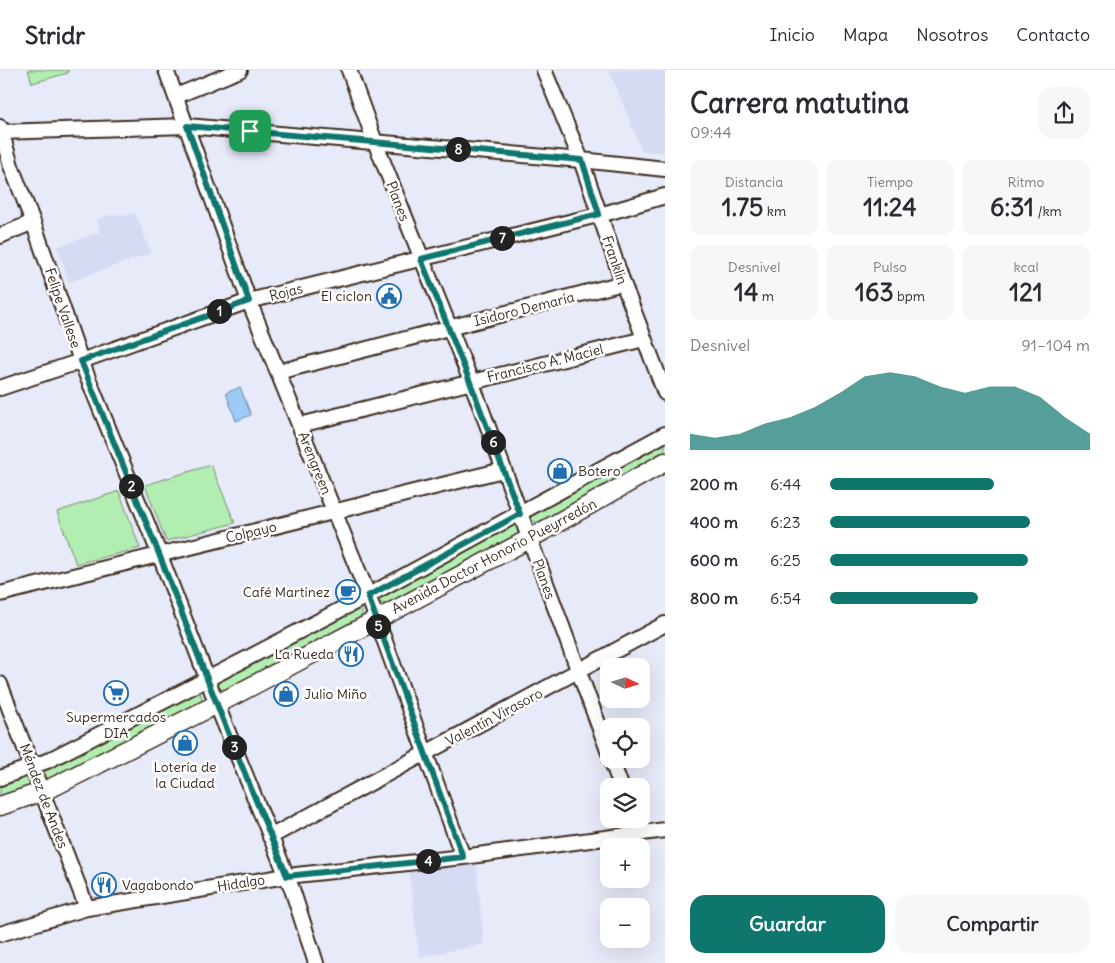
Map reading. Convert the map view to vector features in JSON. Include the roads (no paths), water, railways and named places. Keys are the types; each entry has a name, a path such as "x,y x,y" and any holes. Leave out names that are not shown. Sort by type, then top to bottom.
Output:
{"main road":[{"name":"Avenida Doctor Honorio Pueyrredón","path":"0,806 41,792 217,704 529,539 665,462"}],"street":[{"name":"Arengreen","path":"166,70 249,301 368,596 463,857"},
{"path":"176,96 240,70"},
{"name":"Planes","path":"349,70 375,142 470,382 600,729"},
{"name":"Franklin","path":"544,70 582,160 599,214 665,393"},
{"path":"1,130 187,126 582,160 665,170"},
{"name":"Felipe Vallese","path":"1,130 5,168 33,222 81,361 287,876 316,963"},
{"name":"Rojas","path":"0,388 249,301 665,196"},
{"path":"0,236 33,222"},
{"name":"Isidoro Demaría","path":"278,372 624,283"},
{"name":"Francisco A. Maciel","path":"300,425 644,339"},
{"path":"0,778 32,768 368,596 665,434"},
{"name":"Colpayo","path":"0,594 503,470"},
{"name":"Valentín Virasoro","path":"270,837 665,624"},
{"name":"Méndez de Andes","path":"0,684 87,908"},
{"path":"636,828 639,835"},
{"name":"Hidalgo","path":"0,934 87,908 287,876 463,857 639,835 665,830"}],"water":[{"path":"240,387 251,415 236,421 226,393"}],"place":[{"name":"El ciclon","path":"389,296"},
{"name":"Botero","path":"560,471"},
{"name":"Café Martínez","path":"348,592"},
{"name":"La Rueda","path":"351,654"},
{"name":"Supermercados DIA","path":"116,693"},
{"name":"Julio Miño","path":"286,694"},
{"name":"Lotería de la Ciudad","path":"185,743"},
{"name":"Vagabondo","path":"104,885"}]}
